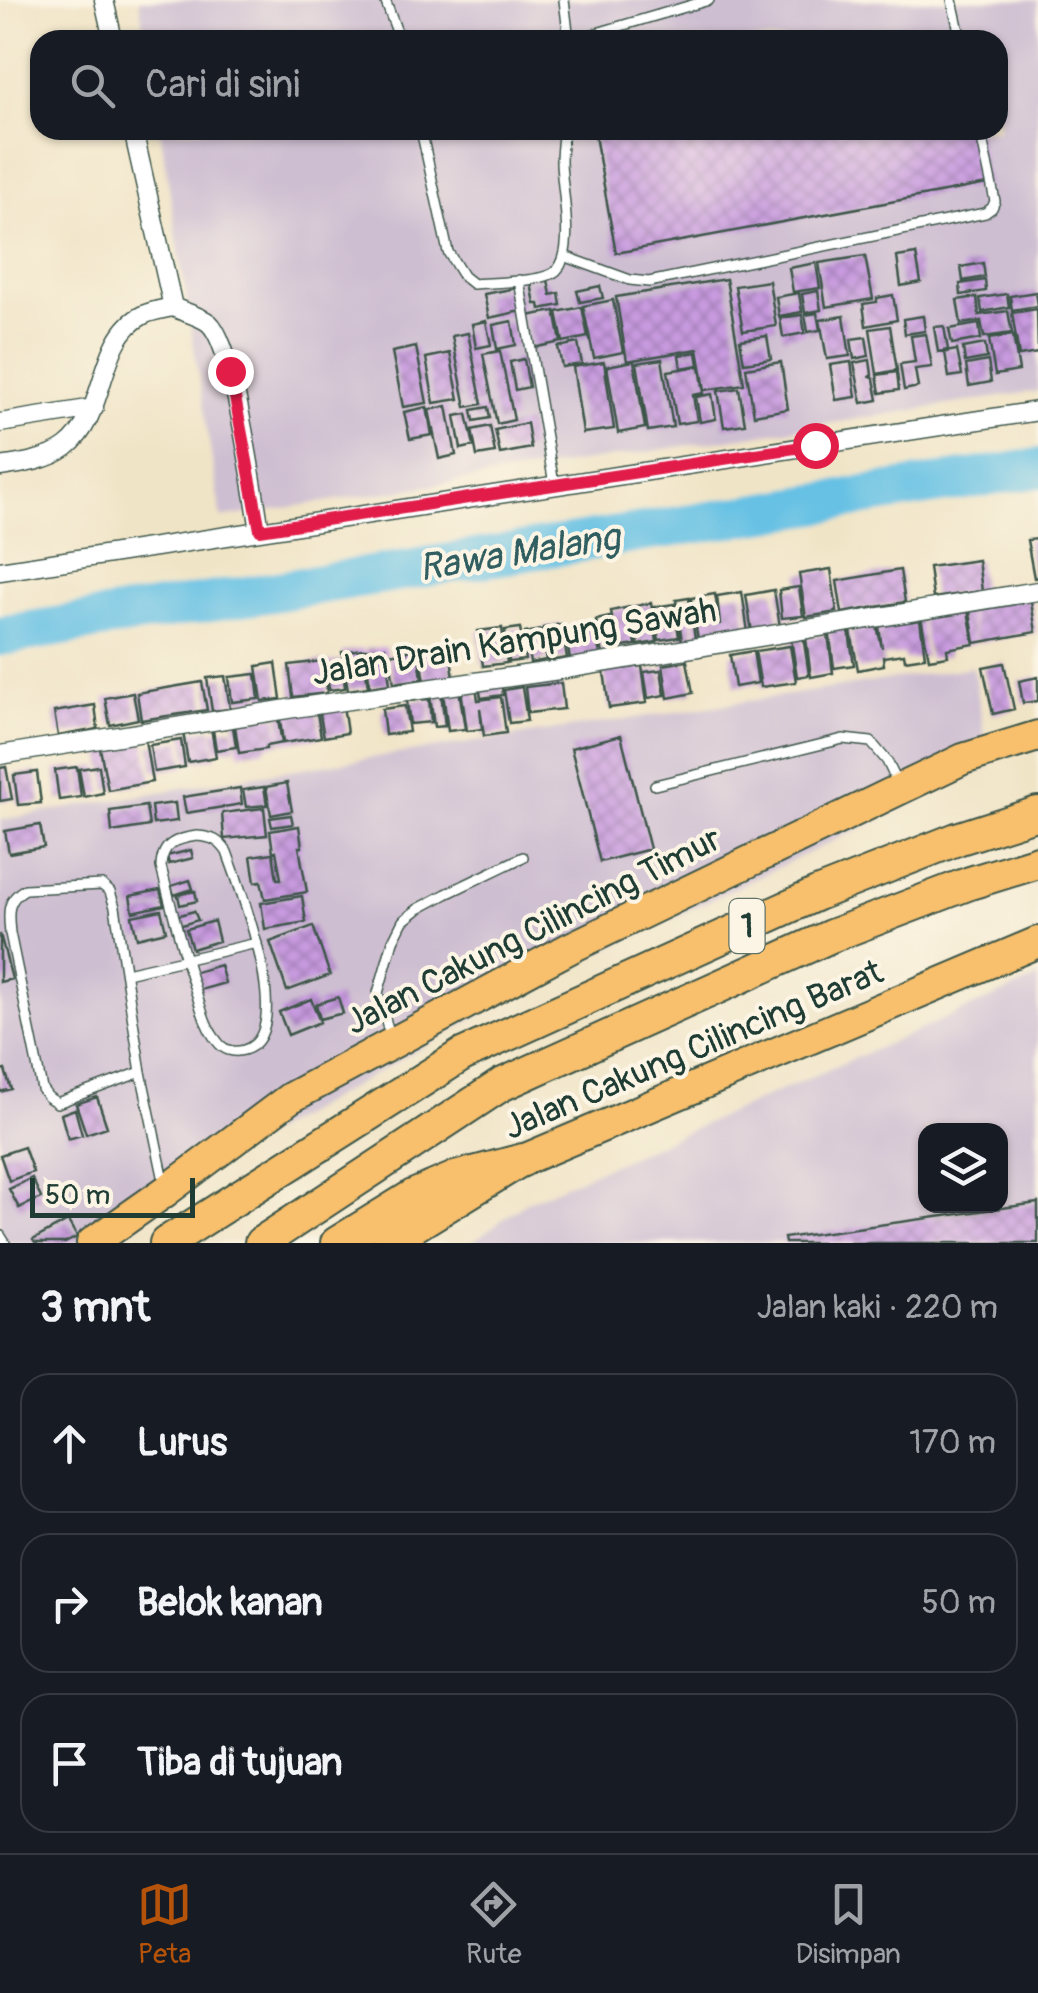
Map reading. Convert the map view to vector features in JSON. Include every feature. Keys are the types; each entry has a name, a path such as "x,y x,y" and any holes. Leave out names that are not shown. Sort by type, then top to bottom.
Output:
{"highway":[{"name":"Jalan Cakung Cilincing Timur","path":"92,1243 290,1098 392,1043 570,948 963,759 1038,736"},
{"name":"1","path":"166,1243 462,1055 817,894 957,838 1038,813"},
{"name":"1","path":"260,1243 501,1085 831,936 970,883 1038,862"},
{"name":"Jalan Cakung Cilincing Barat","path":"388,1243 523,1160 1038,942"},
{"path":"337,1243 413,1196 455,1178 523,1160"}],"street":[{"path":"104,0 111,30"},
{"path":"135,140 172,307"},
{"path":"0,466 52,454 67,446 94,408 118,339 142,315 172,307 209,324 220,342 230,371 260,530"},
{"path":"0,422 94,408"},
{"path":"0,571 1038,411"},
{"name":"Jalan Drain Kampung Sawah","path":"0,756 1038,591"}],"lane":[{"path":"385,0 396,30"},
{"path":"564,0 569,30"},
{"path":"606,30 709,0"},
{"path":"952,0 959,30"},
{"path":"423,140 448,252 473,284 546,276 558,270 566,236 562,140"},
{"path":"564,256 630,280 648,282 985,214 995,201 982,140"},
{"path":"519,280 554,484"},
{"path":"655,785 844,739 871,742 887,761 900,789"},
{"path":"207,837 220,841 226,852 258,943 266,1025 262,1036 247,1049 229,1050 216,1040 202,1012 186,960 161,866 162,854 180,838 207,837"},
{"path":"392,1043 378,993 403,921 446,894 523,858"},
{"path":"141,1072 57,1103 42,1089 10,933 10,902 25,889 102,885 110,892 166,1191"},
{"path":"126,973 258,943"},
{"path":"0,1235 5,1243"}],"shaded area":[{"path":"139,0 1038,0 1038,391 221,518 162,140 1008,140 1008,30 144,30"},
{"path":"973,667 990,766 534,984 240,1150 111,1243 0,1243 0,820 257,775"},
{"path":"1038,978 1038,1243 471,1243 526,1202"}],"building":[{"path":"596,140 979,140 987,184 616,253"},
{"path":"916,254 921,282 901,286 897,257"},
{"path":"865,256 873,299 826,307 819,263"},
{"path":"816,263 820,288 793,292 789,268"},
{"path":"983,263 985,277 963,281 961,267"},
{"path":"726,279 744,384 705,390 698,349 627,361 616,297"},
{"path":"548,280 551,295 559,293 561,305 540,309 535,304 531,283"},
{"path":"985,280 986,291 961,295 960,284"},
{"path":"769,281 776,326 743,331 735,286"},
{"path":"600,286 603,298 580,302 577,291"},
{"path":"517,288 521,311 489,318 484,294"},
{"path":"818,291 821,310 805,313 802,294"},
{"path":"1036,292 1038,306 1012,310 1010,296"},
{"path":"799,293 802,312 779,316 776,297"},
{"path":"1007,294 1009,307 982,312 980,298"},
{"path":"893,295 897,320 866,326 863,304"},
{"path":"977,297 979,315 1008,311 1012,333 984,337 981,321 961,324 957,300"},
{"path":"613,300 623,352 594,358 583,306"},
{"path":"582,307 588,337 563,342 557,312"},
{"path":"1037,309 1038,353 1019,356 1012,313"},
{"path":"555,311 561,342 533,348 527,316"},
{"path":"817,313 820,330 808,332 805,315"},
{"path":"802,315 805,333 783,337 780,318"},
{"path":"844,316 850,356 827,359 820,320"},
{"path":"923,316 925,331 905,334 903,319"},
{"path":"486,321 491,345 476,348 472,324"},
{"path":"512,321 516,345 497,349 493,325"},
{"path":"979,324 981,339 952,344 949,329"},
{"path":"890,326 897,370 877,374 870,329"},
{"path":"944,326 948,350 938,352 934,327"},
{"path":"468,333 482,404 466,407 452,336"},
{"path":"926,334 932,367 915,369 918,387 904,390 900,364 915,362 911,336"},
{"path":"1013,335 1019,371 995,375 989,339"},
{"path":"767,336 771,359 744,363 740,340"},
{"path":"866,337 869,356 854,359 851,339"},
{"path":"578,343 582,364 562,367 558,347"},
{"path":"985,344 987,358 965,362 963,348"},
{"path":"416,347 427,403 403,407 392,352"},
{"path":"957,350 962,375 949,377 945,352"},
{"path":"500,351 514,420 497,424 483,354"},
{"path":"697,352 699,365 681,368 679,355"},
{"path":"450,353 459,399 434,403 426,358"},
{"path":"524,359 529,387 515,390 510,362"},
{"path":"662,359 673,427 648,431 637,363"},
{"path":"870,360 869,377 874,379 878,400 862,403 854,363"},
{"path":"634,361 645,428 618,433 607,366"},
{"path":"988,361 991,382 969,386 966,365"},
{"path":"604,362 614,429 583,433 573,367"},
{"path":"781,362 788,409 754,415 746,368"},
{"path":"851,362 856,397 836,400 830,365"},
{"path":"700,366 704,393 693,395 697,421 677,424 668,371"},
{"path":"897,372 899,390 880,393 877,375"},
{"path":"739,388 745,424 724,427 718,391"},
{"path":"712,394 716,419 700,422 696,397"},
{"path":"447,406 456,455 439,459 429,410"},
{"path":"427,407 432,435 410,439 404,412"},
{"path":"488,407 490,418 474,421 472,410"},
{"path":"467,414 474,446 461,449 455,416"},
{"path":"527,423 531,448 500,454 495,430"},
{"path":"490,426 495,453 477,456 472,430"},
{"path":"1038,539 1038,577 1034,578 1027,540"},
{"path":"978,560 982,591 933,598 929,567"},
{"path":"831,569 837,612 806,617 799,574"},
{"path":"900,570 905,602 842,613 837,581"},
{"path":"799,587 803,616 782,618 779,590"},
{"path":"774,590 780,627 752,632 746,595"},
{"path":"742,592 748,632 698,639 691,598 715,594 720,625 717,596"},
{"path":"1030,596 1036,632 975,643 969,606"},
{"path":"689,598 695,639 682,641 676,600"},
{"path":"651,603 657,642 638,645 631,607"},
{"path":"674,604 679,637 659,640 654,607"},
{"path":"967,605 974,644 947,649 948,656 929,659 921,617"},
{"path":"630,607 636,645 603,654 596,620 610,617 616,644 611,611"},
{"path":"878,620 920,620 925,657 883,657 884,665 858,670 851,631 877,626 882,648"},
{"path":"595,623 600,656 570,660 565,628"},
{"path":"561,624 567,658 548,661 543,628"},
{"path":"848,626 854,665 834,668 829,629"},
{"path":"502,628 507,663 483,666 478,631"},
{"path":"520,628 525,660 509,662 505,630"},
{"path":"541,630 546,660 530,663 525,633"},
{"path":"828,634 833,673 811,677 806,638"},
{"path":"803,636 809,675 797,677 791,638"},
{"path":"449,645 454,677 425,682 420,650"},
{"path":"790,646 796,682 761,687 755,651"},
{"path":"385,647 390,684 370,687 365,649"},
{"path":"363,649 368,687 348,690 342,652"},
{"path":"418,649 422,679 394,683 389,654"},
{"path":"753,651 758,683 735,687 730,655"},
{"path":"323,661 327,693 293,697 289,665"},
{"path":"342,661 345,688 329,690 326,663"},
{"path":"687,661 693,693 668,698 663,665"},
{"path":"276,663 281,699 262,701 257,666"},
{"path":"1004,663 1014,709 993,714 983,667"},
{"path":"642,666 647,703 609,708 604,671"},
{"path":"661,670 665,695 648,698 644,672"},
{"path":"256,674 259,699 232,702 229,677"},
{"path":"225,676 230,709 212,711 207,678"},
{"path":"1038,677 1038,701 1023,703 1019,681"},
{"path":"501,681 503,695 481,698 479,684"},
{"path":"202,682 207,710 141,720 137,693"},
{"path":"561,683 564,709 528,713 525,687"},
{"path":"476,686 478,700 501,697 506,733 484,736 480,708 482,729 467,731 461,689"},
{"path":"522,687 527,721 509,723 504,690"},
{"path":"459,689 465,729 448,731 443,692"},
{"path":"133,693 138,719 110,725 105,698"},
{"path":"441,693 445,726 434,727 430,695"},
{"path":"429,699 431,722 410,724 407,701"},
{"path":"95,705 98,729 58,736 54,712"},
{"path":"343,705 347,733 324,737 319,709"},
{"path":"405,706 409,732 385,735 382,709"},
{"path":"316,707 321,737 283,743 279,712"},
{"path":"277,715 282,743 239,753 234,719"},
{"path":"233,727 236,747 216,750 213,730"},
{"path":"211,728 216,757 188,762 183,732"},
{"path":"621,735 650,849 600,862 571,748"},
{"path":"145,740 152,782 108,790 100,748"},
{"path":"181,740 185,767 154,772 150,745"},
{"path":"99,766 103,793 84,797 79,769"},
{"path":"6,767 12,799 0,801 0,768"},
{"path":"77,767 81,797 59,800 55,770"},
{"path":"37,772 41,803 18,805 14,775"},
{"path":"287,783 292,811 271,815 266,787"},
{"path":"264,787 267,805 246,807 243,790"},
{"path":"240,788 242,804 186,813 183,797"},
{"path":"175,803 177,821 153,824 151,806"},
{"path":"146,806 149,826 112,832 110,811"},
{"path":"264,808 267,835 224,839 222,813"},
{"path":"291,815 293,824 272,827 270,818"},
{"path":"40,825 44,847 9,853 5,831"},
{"path":"299,826 307,892 265,899 261,881 255,882 251,856 273,853 277,879 281,879 270,831"},
{"path":"191,850 193,858 169,864 167,856"},
{"path":"190,880 193,889 174,895 171,886"},
{"path":"160,890 164,905 133,912 130,896"},
{"path":"195,891 197,901 180,905 178,895"},
{"path":"302,896 306,922 265,929 261,903"},
{"path":"161,910 166,931 137,938 132,916"},
{"path":"194,911 198,920 179,926 176,916"},
{"path":"214,921 219,941 192,949 186,929"},
{"path":"313,926 330,975 287,991 270,942"},
{"path":"0,934 12,979 0,982"},
{"path":"220,965 225,983 197,991 192,973"},
{"path":"338,997 343,1013 320,1019 316,1004"},
{"path":"311,999 320,1022 288,1035 279,1012"},
{"path":"5,1070 11,1089 0,1092 0,1071"},
{"path":"97,1097 107,1127 86,1134 76,1104"},
{"path":"75,1109 82,1135 68,1139 61,1114"},
{"path":"24,1147 33,1172 9,1181 0,1155"},
{"path":"32,1178 41,1198 19,1208 9,1189"},
{"path":"1038,1203 1038,1243 785,1243 784,1238 965,1213 1008,1213 1008,1207"},
{"path":"68,1221 77,1237 65,1243 33,1240"}],"waterway":[{"name":"Rawa Malang","path":"0,636 1038,468"}],"route":[{"path":"230,371 260,530 815,445"}]}
